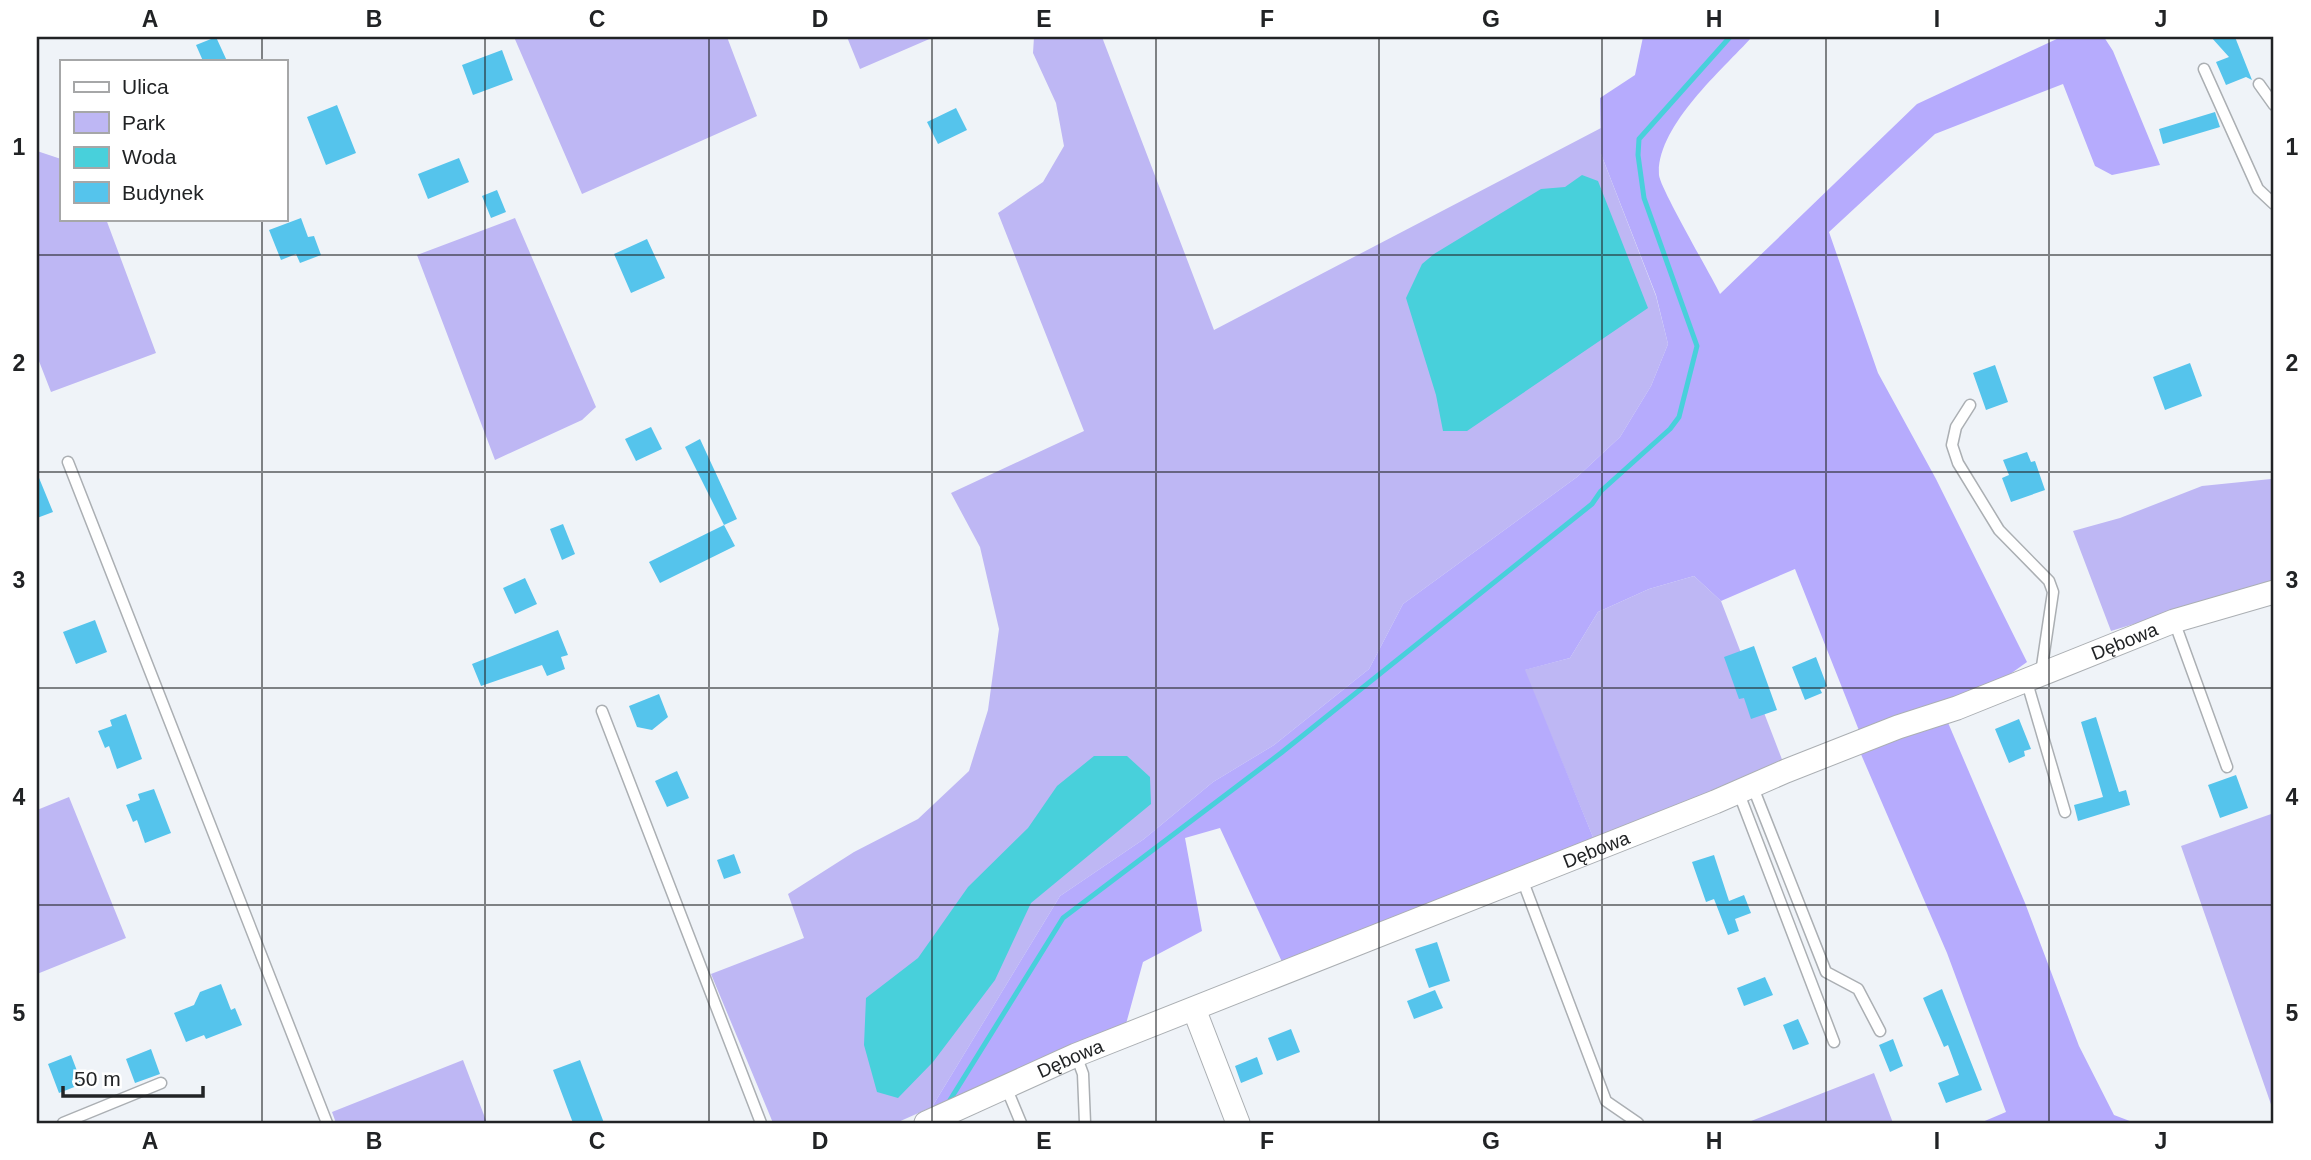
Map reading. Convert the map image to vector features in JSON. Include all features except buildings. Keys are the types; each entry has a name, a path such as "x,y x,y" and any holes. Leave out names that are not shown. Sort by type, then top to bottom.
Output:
{"street":[{"name":"Dębowa","path":"926,1123 1076,1055 1745,788 2174,621 2274,592"},
{"path":"1194,1009 1238,1123"}],"lane":[{"path":"2204,69 2258,189 2274,204"},
{"path":"2259,84 2274,105"},
{"path":"1970,405 1956,427 1952,445 1958,463 1999,530 2049,581 2053,592 2034,676 2065,812"},
{"path":"68,462 327,1123"},
{"path":"2174,621 2227,767"},
{"path":"602,711 761,1123"},
{"path":"1745,788 1826,972 1858,989 1880,1031"},
{"path":"1745,788 1834,1042"},
{"path":"1522,879 1606,1101 1637,1123"},
{"path":"1076,1055 1083,1074 1085,1123"},
{"path":"63,1123 161,1083"},
{"path":"1006,1087 1021,1123"}],"green space":[{"path":"514,37 727,37 757,116 582,194"},
{"path":"847,37 934,37 860,69"},
{"path":"1034,37 1102,37 1214,330 1601,128 1601,154 1656,296 1668,344 1651,386 1620,437 1577,477 1403,604 1369,669 1274,745 1213,782 1144,839 1060,896 932,1107 896,1123 773,1123 711,974 804,938 788,894 854,852 918,819 969,771 988,710 999,629 980,547 951,493 1084,431 998,213 1043,182 1064,146 1056,103 1033,53"},
{"path":"37,151 60,159 60,220 106,220 156,353 51,392 37,356"},
{"path":"515,218 596,407 582,420 495,460 417,255"},
{"path":"2274,480 2274,581 2111,631 2073,531 2120,518 2202,486"},
{"path":"1694,576 1721,601 1783,762 1595,842 1524,670 1570,658 1598,612 1649,589"},
{"path":"69,797 126,938 37,974 37,810"},
{"path":"2274,813 2274,1113 2181,846"},
{"path":"463,1060 487,1123 336,1123 332,1112"},
{"path":"1874,1073 1893,1123 1746,1123"}],"shaded area":[{"path":"1643,37 1752,37 1693,100 1668,138 1661,157 1659,175 1662,183 1720,294 1917,104 2061,37 2104,37 2113,51 2160,165 2112,175 2095,166 2063,84 1935,134 1829,232 1878,373 1936,479 2027,662 2006,677 1860,733 1795,569 1721,601 1694,576 1649,589 1598,612 1570,658 1525,670 1595,842 1283,964 1220,828 1185,838 1202,931 1143,962 1126,1024 932,1107 1060,896 1144,839 1213,782 1274,745 1369,669 1403,604 1577,477 1620,437 1651,386 1668,344 1656,295 1601,154 1600,98 1635,75"},
{"path":"1946,718 2025,903 2079,1046 2114,1115 2135,1123 1980,1123 2006,1112 1947,953 1860,752"}],"water":[{"path":"1582,175 1598,181 1648,308 1467,431 1443,431 1436,395 1406,298 1422,264 1541,189 1565,187"},
{"path":"1094,756 1127,756 1150,777 1151,804 1031,903 995,980 933,1062 898,1098 877,1092 864,1045 866,998 918,958 968,887 1028,828 1057,786"}],"waterway":[{"path":"950,1100 1063,918 1281,753 1592,504 1601,491 1670,429 1679,417 1697,346 1644,198 1638,155 1639,139 1730,37"}]}
